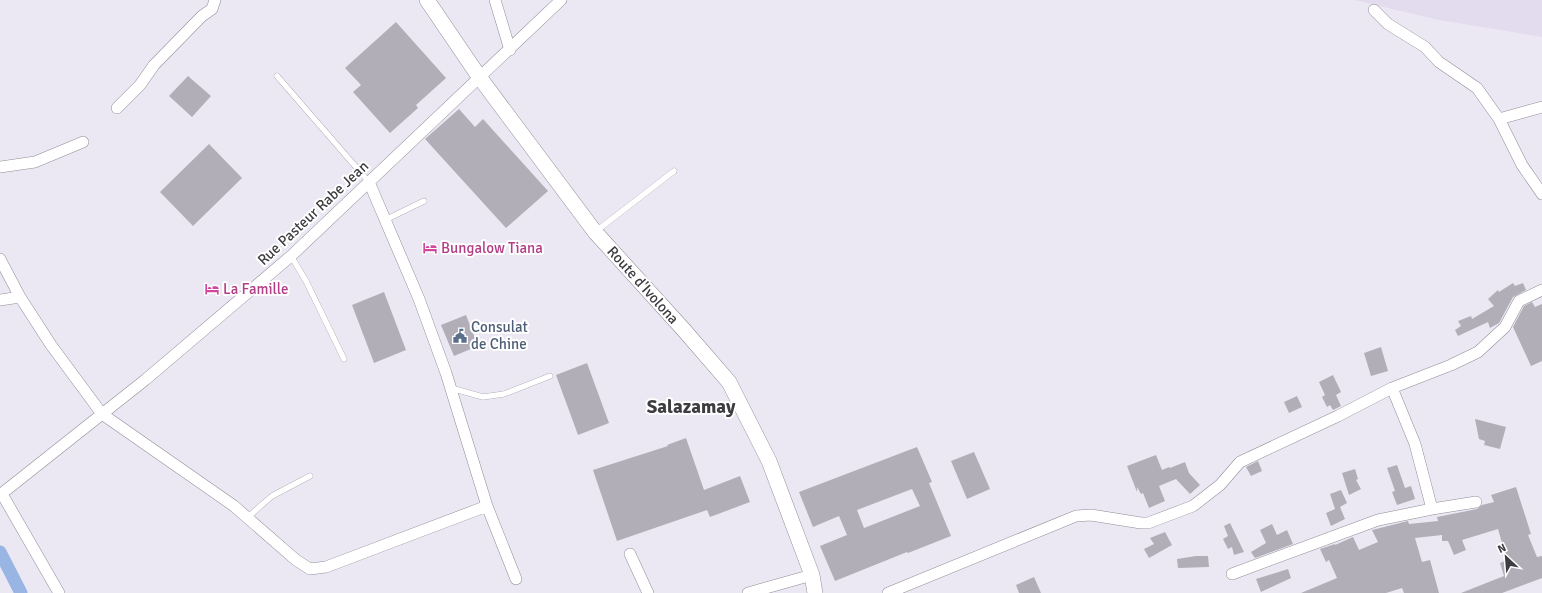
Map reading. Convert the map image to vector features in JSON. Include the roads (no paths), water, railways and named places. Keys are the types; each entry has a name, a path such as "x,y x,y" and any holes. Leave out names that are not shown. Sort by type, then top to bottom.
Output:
{"main road":[{"name":"Route d'Ivolona","path":"427,0 480,78 595,232 729,382 769,461 812,575 814,593"}],"street":[{"path":"117,108 140,85 154,66 202,16 212,9 215,0"},
{"path":"494,0 510,50"},
{"name":"Rue Pasteur Rabe Jean","path":"1,495 145,380 291,256 561,0"},
{"path":"1374,10 1388,24 1425,47 1438,62 1477,88 1499,120 1522,165 1542,194"},
{"path":"1499,120 1542,107"},
{"path":"0,167 35,162 83,142"},
{"path":"369,182 419,299 451,388 487,506 516,579"},
{"path":"0,259 20,297 51,345 102,414 234,506 296,560 310,568 331,565 487,506"},
{"path":"888,593 1076,516 1091,515 1148,523 1193,506 1220,485 1240,462 1338,416 1392,388 1478,352 1505,327 1519,301 1542,290"},
{"path":"0,300 20,297"},
{"path":"1392,388 1415,444 1432,509"},
{"path":"1,495 59,593"},
{"path":"1232,574 1378,520 1476,502"},
{"path":"630,554 648,593"},
{"path":"748,593 812,575"}],"lane":[{"path":"277,76 369,182"},
{"path":"595,232 674,170"},
{"path":"385,220 424,200"},
{"path":"291,256 306,281 344,359"},
{"path":"451,388 483,396 504,394 550,376"},
{"path":"248,517 272,496 310,476"}],"waterway":[{"path":"0,552 21,593"}],"place":[{"name":"Bungalow Tiana","path":"430,248"},
{"name":"La Famille","path":"212,289"},
{"name":"Consulat de Chine","path":"460,336"}],"district":[{"name":"Salazamay","path":"691,406"}]}
